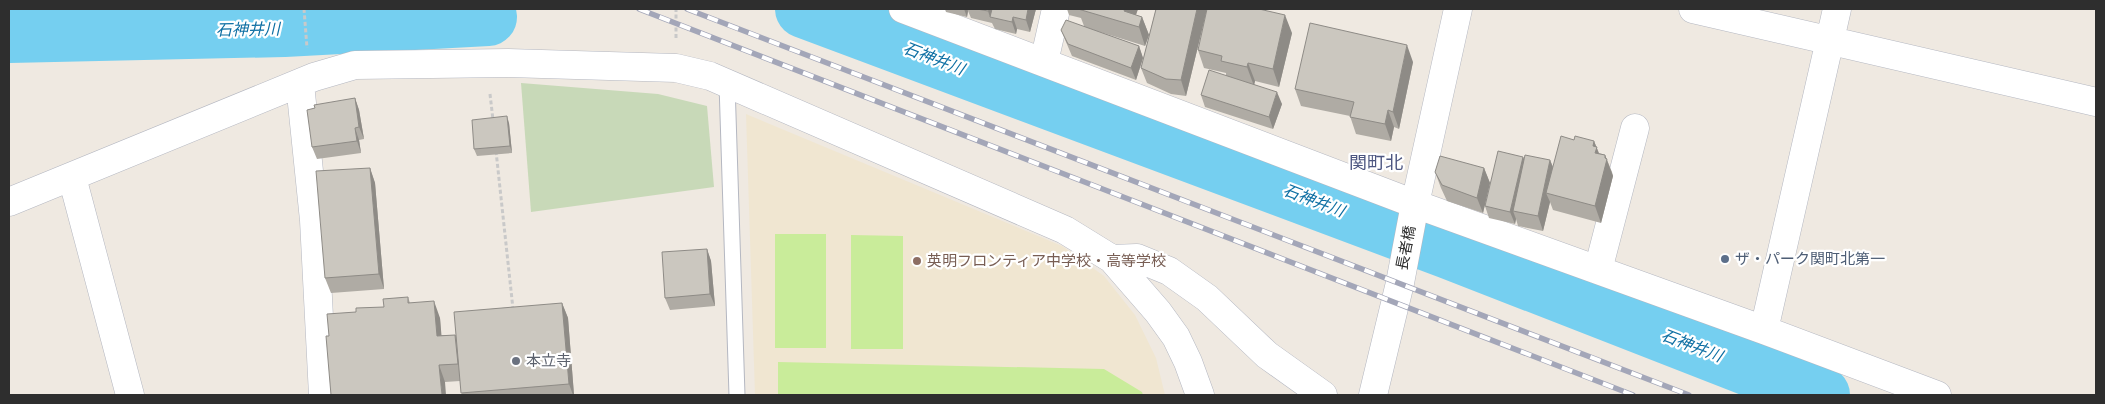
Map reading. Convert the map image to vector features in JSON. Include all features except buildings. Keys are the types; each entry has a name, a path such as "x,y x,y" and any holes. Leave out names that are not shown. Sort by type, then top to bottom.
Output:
{"street":[{"path":"903,9 1044,62 1414,209 1598,270 1937,395"},
{"path":"1044,62 1056,9"},
{"name":"長者橋","path":"1373,395 1400,282 1458,9"},
{"path":"1693,9 2096,102"},
{"path":"1764,330 1838,9"},
{"path":"9,202 307,81 355,65 488,64 676,68 710,76 1065,230 1112,259 1158,312 1176,337 1188,362 1200,395"},
{"path":"307,81 323,395"},
{"path":"1598,270 1635,128"},
{"path":"72,177 130,395"},
{"path":"1112,259 1137,258 1169,271 1207,298 1267,355 1323,395"}],"lane":[{"path":"727,84 737,395"}],"path":[{"path":"304,9 307,81"},
{"path":"488,64 493,120"},
{"path":"496,149 514,316"}],"shaded area":[{"name":"英明フロンティア中学校・高等学校","path":"746,114 1062,246 1104,276 1135,315 1156,358 1165,395 755,395"}],"green space":[{"path":"521,83 658,94 707,106 714,187 531,212"},
{"path":"775,234 826,234 826,348 775,348"},
{"path":"851,235 903,236 903,349 851,349"},
{"path":"778,362 1104,369 1142,392 1143,395 778,395"}],"waterway":[{"name":"石神井川","path":"804,9 1449,250 1821,395"},
{"name":"石神井川","path":"9,34 284,28 488,17"}],"railway":[{"path":"639,9 1633,395"},
{"path":"687,9 1689,395"}],"place":[{"name":"ザ・パーク関町北第一","path":"1725,259"},
{"name":"英明フロンティア中学校・高等学校","path":"917,261"},
{"name":"本立寺","path":"516,361"}],"district":[{"name":"関町北","path":"1376,163"}]}
